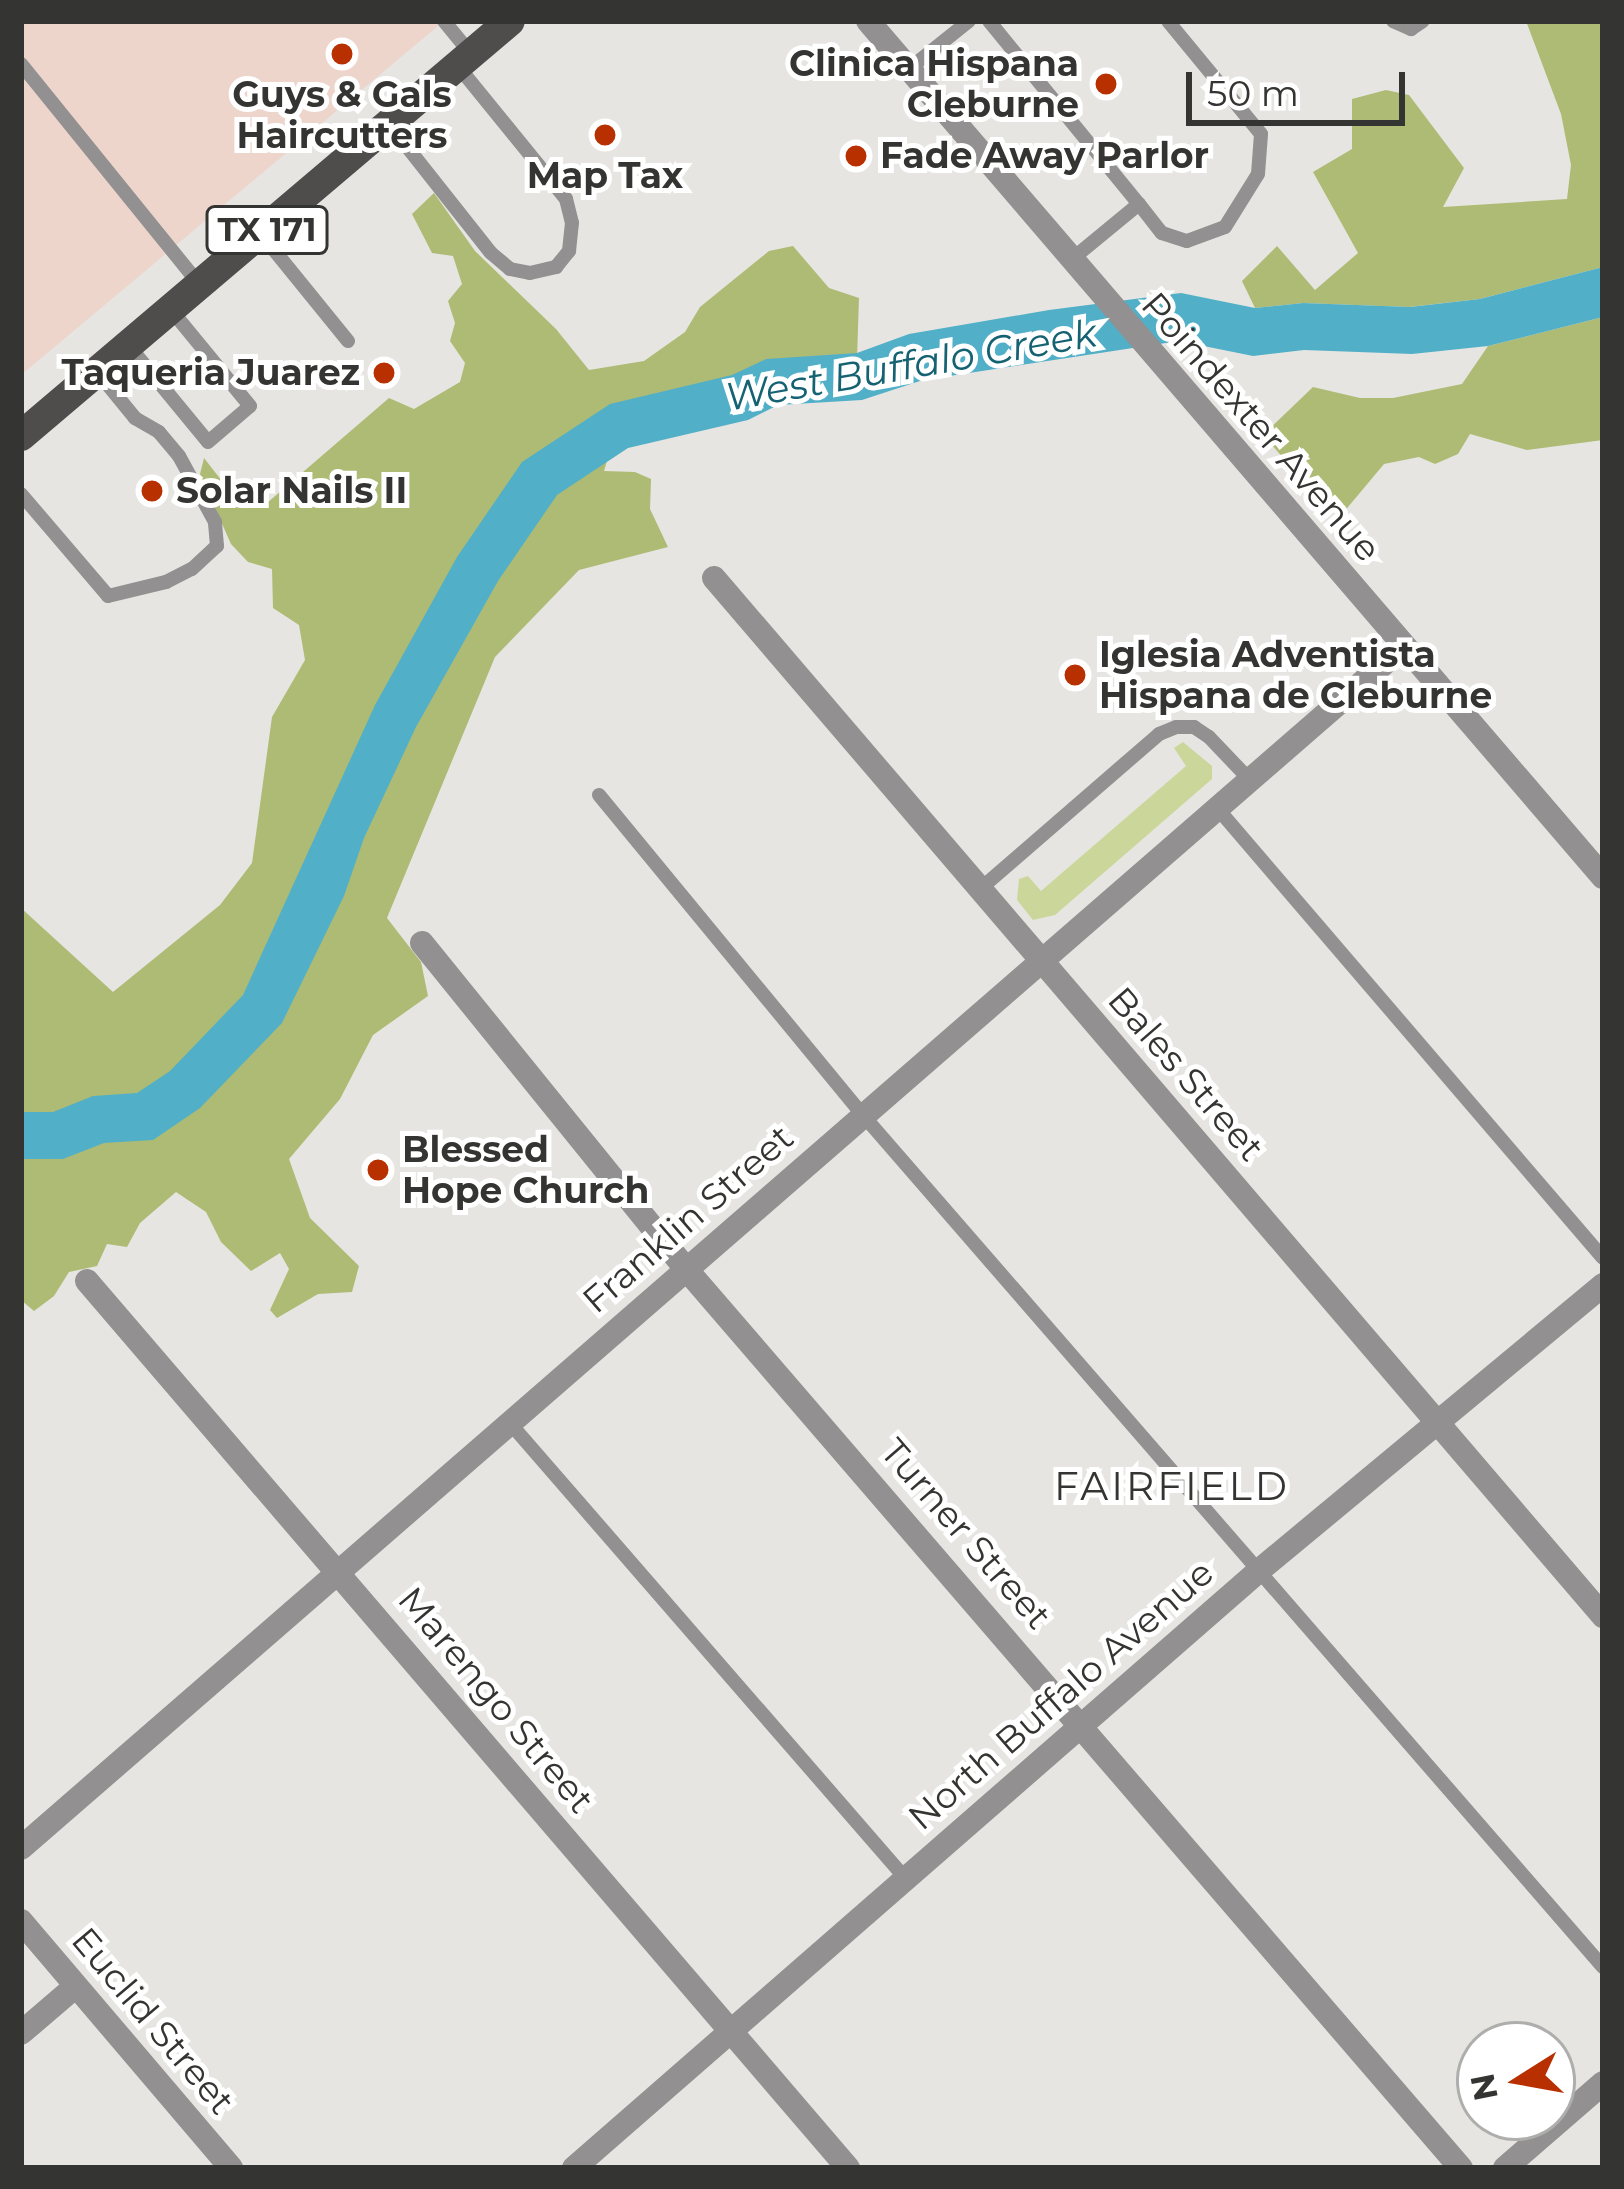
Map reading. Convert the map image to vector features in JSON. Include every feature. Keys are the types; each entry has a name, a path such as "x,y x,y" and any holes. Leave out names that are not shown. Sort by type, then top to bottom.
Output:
{"main road":[{"name":"TX 171","path":"21,436 510,21"}],"street":[{"name":"Poindexter Avenue","path":"868,21 1603,877"},
{"name":"Bales Street","path":"714,578 1603,1616"},
{"name":"Franklin Street","path":"21,1848 1403,647"},
{"name":"Turner Street","path":"422,944 686,1269 1083,1724 1461,2168"},
{"name":"Marengo Street","path":"87,1281 848,2168"},
{"name":"North Buffalo Avenue","path":"574,2168 1261,1569 1603,1285"},
{"name":"Euclid Street","path":"21,1921 231,2168"},
{"path":"21,2033 76,1986"},
{"path":"1504,2168 1603,2083"}],"lane":[{"path":"389,124 491,254 510,269 530,273 556,267 569,251 572,224 566,199 464,59 445,21"},
{"path":"909,69 969,21"},
{"path":"988,21 1162,233 1187,241 1225,226 1258,174 1261,134 1168,21"},
{"path":"1393,21 1411,29 1423,21"},
{"path":"21,64 202,286"},
{"path":"1071,260 1139,204"},
{"path":"261,235 348,341"},
{"path":"129,346 208,442 250,406 172,311"},
{"path":"21,494 108,596 166,582 193,569 217,547 215,522 179,456 159,432 134,418 98,373"},
{"path":"979,890 1159,734 1194,727 1209,736 1250,780"},
{"path":"599,795 862,1114 1603,1967"},
{"path":"1218,809 1603,1258"},
{"path":"508,1422 905,1879"}],"shaded area":[{"path":"21,21 444,21 21,375"}],"green space":[{"path":"1526,21 1603,21 1603,267 1480,299 1409,307 1303,303 1255,308 1242,281 1277,246 1315,290 1358,253 1313,172 1352,149 1352,99 1386,90 1409,95 1464,168 1443,207 1567,199 1571,165 1561,114"},
{"path":"434,193 475,251 556,329 589,370 644,361 685,332 700,307 769,251 793,246 829,288 859,298 857,359 611,447 604,471 635,472 651,479 650,509 668,547 579,570 495,657 387,918 421,962 428,996 373,1035 340,1099 289,1159 310,1218 359,1266 352,1292 318,1294 277,1318 270,1310 289,1269 280,1253 251,1271 221,1242 206,1212 176,1192 140,1223 127,1247 107,1244 97,1266 69,1272 54,1296 34,1311 21,1300 21,908 113,992 220,905 252,863 272,717 305,660 299,625 273,608 272,569 248,562 231,544 200,474 204,458 243,508 267,503 389,398 414,409 460,382 465,363 450,341 455,323 448,301 462,284 453,256 432,253 412,214"},
{"path":"1603,317 1603,440 1527,450 1470,434 1458,454 1435,464 1419,457 1384,464 1343,513 1329,510 1263,435 1313,387 1360,398 1393,398 1462,384 1488,346"},
{"path":"1183,742 1212,766 1212,779 1055,915 1033,920 1017,900 1019,879 1028,876 1041,891 1186,766 1174,748"}],"water":[{"name":"West Buffalo Creek","path":"1603,267 1603,317 1488,346 1412,354 1304,350 1253,356 1179,341 923,380 862,400 778,405 748,420 628,448 557,495 498,581 416,727 364,838 344,896 282,1023 200,1108 153,1140 104,1143 63,1159 21,1159 21,1112 53,1112 93,1096 137,1093 170,1071 243,995 375,705 457,557 522,462 610,404 732,375 766,359 857,353 909,334 1049,310 1181,293 1255,308 1303,303 1410,307 1480,299"}],"place":[{"name":"Guys & Gals Haircutters","path":"342,54"},
{"name":"Clinica Hispana Cleburne","path":"1106,84"},
{"name":"Map Tax","path":"605,135"},
{"name":"Fade Away Parlor","path":"856,156"},
{"name":"Taqueria Juarez","path":"384,373"},
{"name":"Solar Nails II","path":"152,491"},
{"name":"Iglesia Adventista Hispana de Cleburne","path":"1075,675"},
{"name":"Blessed Hope Church","path":"378,1170"}],"district":[{"name":"FAIRFIELD","path":"1172,1486"}]}
